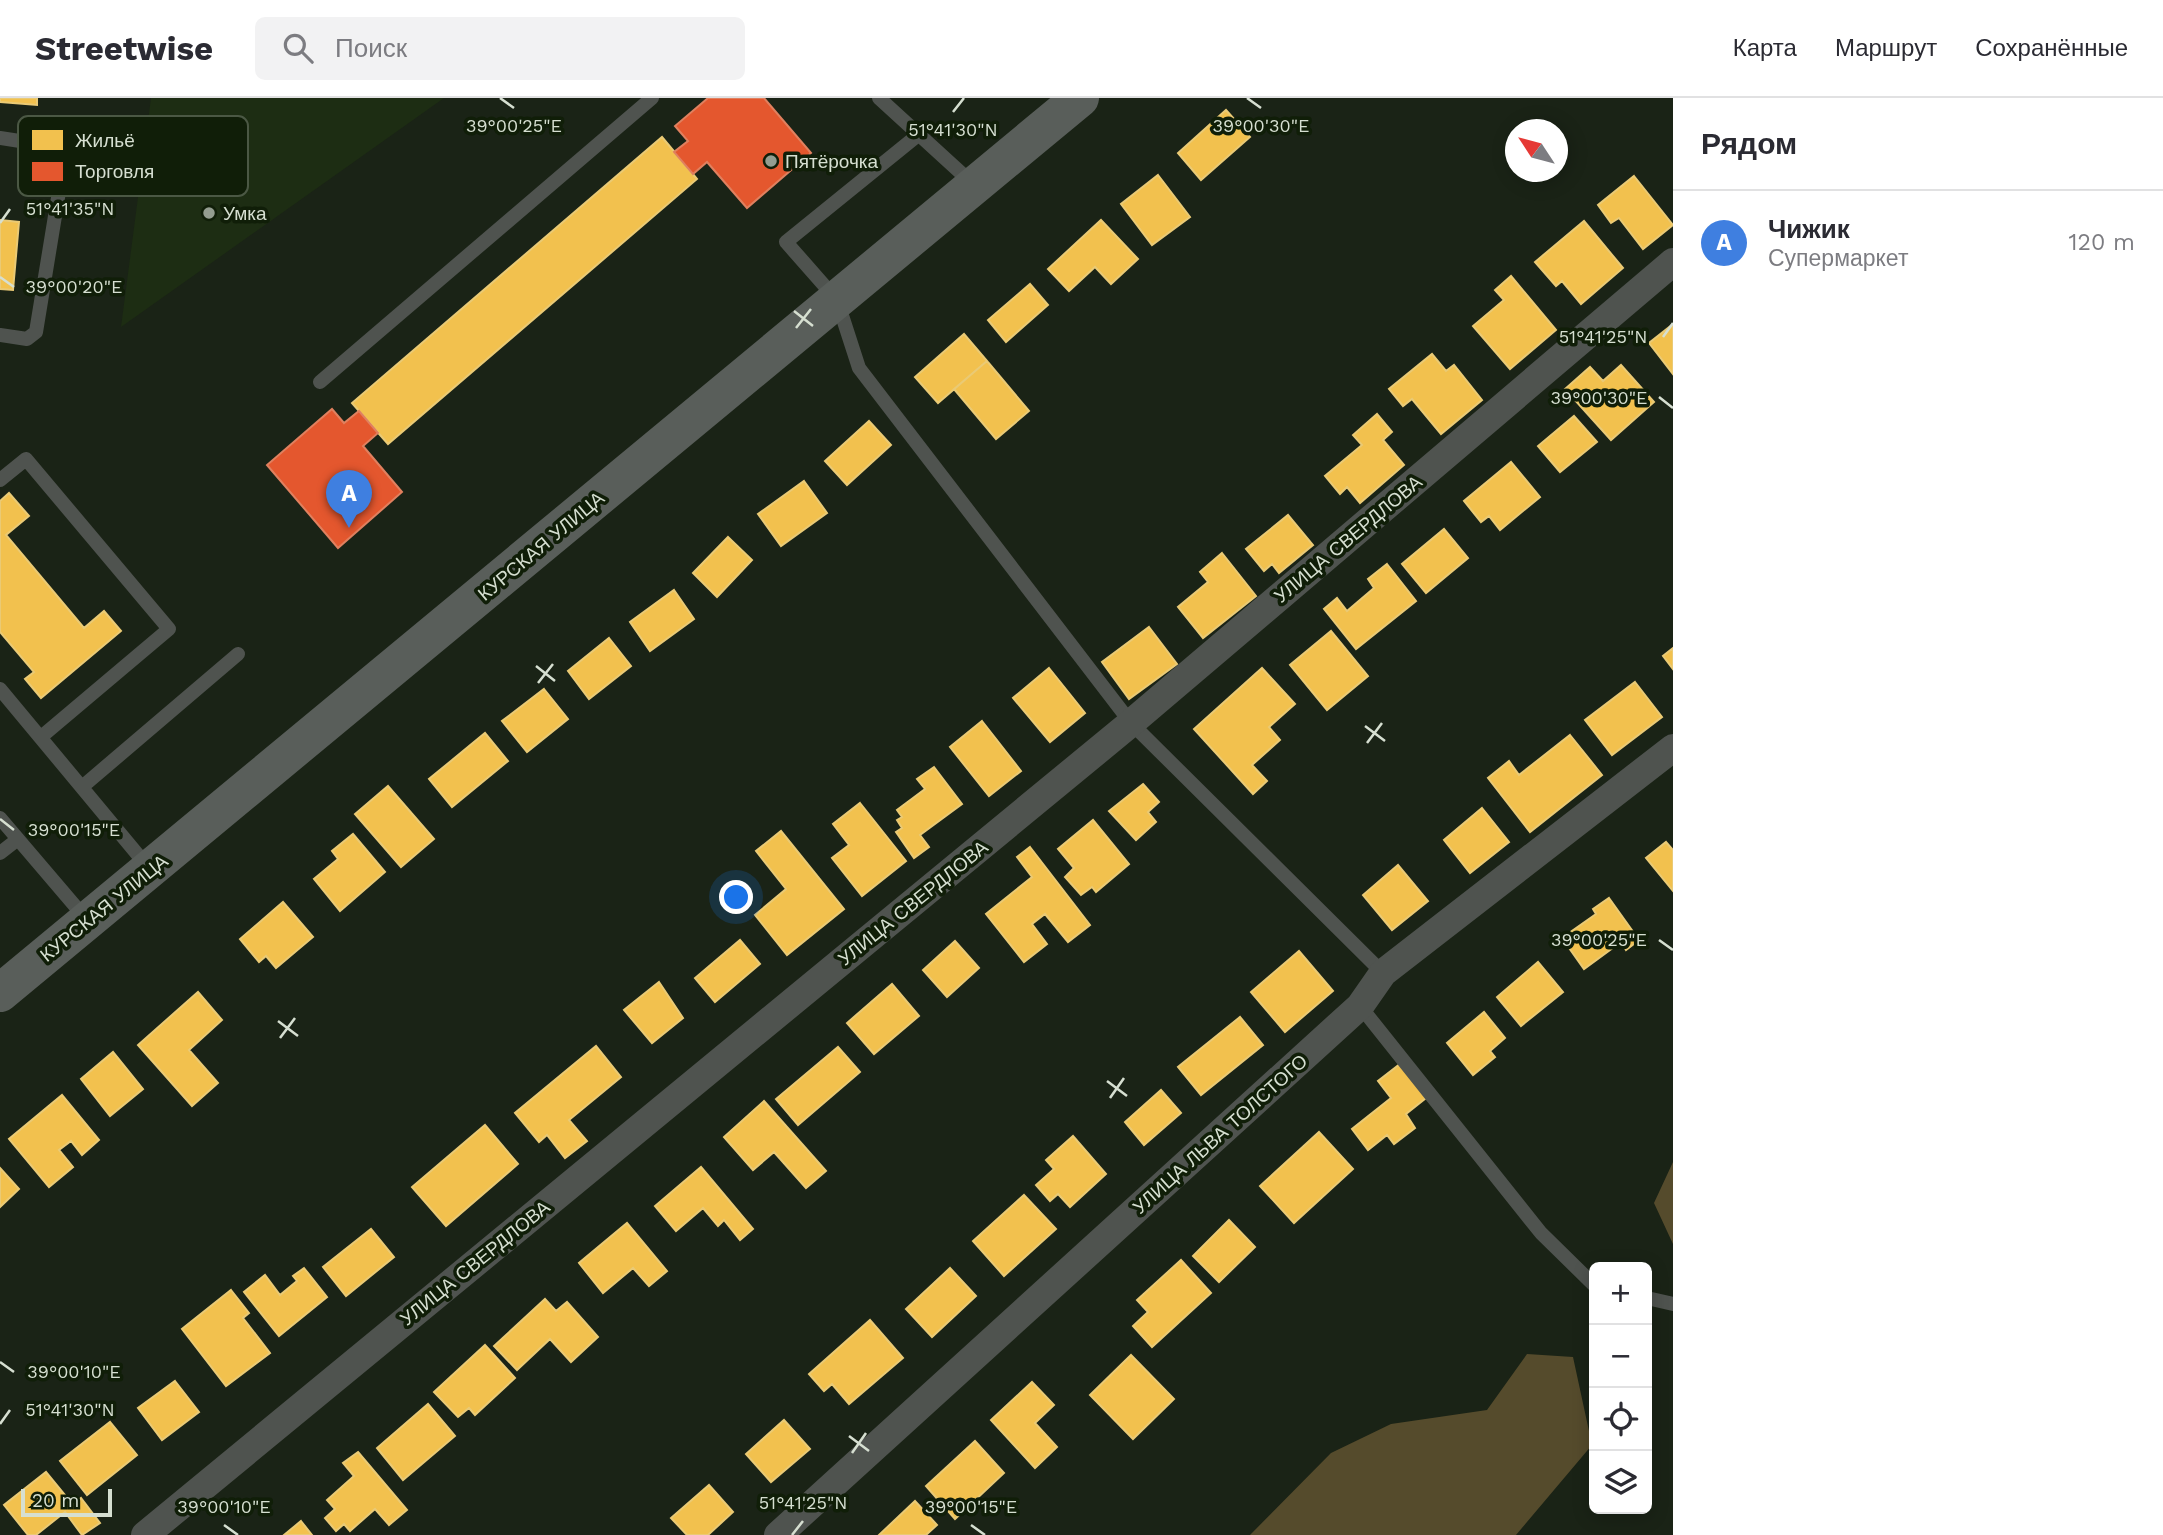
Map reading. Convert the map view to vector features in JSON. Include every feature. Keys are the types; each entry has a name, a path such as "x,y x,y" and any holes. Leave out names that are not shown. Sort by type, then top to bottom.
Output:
{"street":[{"name":"КУРСКАЯ УЛИЦА","path":"0,993 1080,98"},
{"name":"УЛИЦА СВЕРДЛОВА","path":"145,1535 1131,723 1673,261"},
{"name":"УЛИЦА ЛЬВА ТОЛСТОГО","path":"778,1535 1360,1006 1384,973 1673,748"}],"lane":[{"path":"320,382 652,98"},
{"path":"879,98 973,184"},
{"path":"918,135 786,242 837,300 859,368 1131,723 1384,973"},
{"path":"0,138 18,141"},
{"path":"0,335 27,339 36,332 58,196"},
{"path":"0,480 26,458 169,629 41,737"},
{"path":"82,786 238,654"},
{"path":"0,689 151,870"},
{"path":"0,818 88,921"},
{"path":"0,853 18,839"},
{"path":"1360,1006 1541,1233 1589,1280"},
{"path":"1652,1299 1673,1304"}],"shaded area":[{"name":"Умка","path":"151,98 444,98 121,327 138,196 248,196 248,116 149,116"},
{"path":"1673,1162 1673,1244 1654,1203"},
{"path":"1527,1354 1573,1357 1589,1431 1589,1449 1516,1535 1250,1535 1331,1453 1391,1424 1487,1410"}],"building: Жильё":[{"path":"0,98 37,98 37,105 0,102"},
{"path":"1226,110 1250,137 1201,180 1178,153"},
{"path":"662,137 697,179 388,444 352,403"},
{"path":"1158,175 1190,217 1152,245 1121,204"},
{"path":"1634,176 1673,225 1643,249 1619,218 1611,223 1598,205"},
{"path":"0,220 19,222 13,290 0,289"},
{"path":"1101,220 1138,259 1111,284 1095,267 1069,291 1048,269"},
{"path":"1584,221 1623,268 1581,304 1562,281 1556,286 1535,262"},
{"path":"1511,276 1556,330 1510,369 1473,326 1504,300 1495,290"},
{"path":"1030,284 1048,305 1006,342 988,320"},
{"path":"1673,324 1673,374 1649,343"},
{"path":"964,334 987,361 938,403 915,377"},
{"path":"1432,354 1446,371 1454,365 1482,400 1441,434 1412,399 1403,406 1389,389"},
{"path":"987,361 1029,411 996,439 954,389"},
{"path":"1621,365 1654,402 1611,440 1565,389 1590,367 1603,381"},
{"path":"1377,414 1392,432 1383,440 1404,465 1360,503 1347,487 1340,494 1325,476 1362,445 1353,435"},
{"path":"1574,416 1597,442 1560,472 1538,446"},
{"path":"869,421 891,445 847,485 825,461"},
{"path":"1511,462 1540,497 1500,530 1489,516 1481,522 1464,501"},
{"path":"804,481 827,513 781,546 758,514"},
{"path":"9,493 29,516 6,535 84,628 104,611 121,631 41,698 25,679 34,672 0,632 0,501"},
{"path":"1288,515 1313,545 1279,573 1272,564 1264,571 1246,549"},
{"path":"1444,529 1468,558 1426,593 1402,564"},
{"path":"728,537 752,560 717,597 693,573"},
{"path":"1222,553 1256,596 1203,638 1178,607 1208,582 1200,572"},
{"path":"1387,564 1416,601 1356,649 1324,609 1337,598 1347,611 1374,588 1368,579"},
{"path":"674,590 694,619 650,651 630,622"},
{"path":"1149,627 1177,664 1129,699 1102,662"},
{"path":"1331,631 1368,676 1327,710 1290,665"},
{"path":"609,638 631,666 589,699 568,671"},
{"path":"1673,648 1673,669 1663,656"},
{"path":"1049,668 1085,713 1050,742 1013,698"},
{"path":"1262,668 1295,704 1269,727 1280,740 1252,765 1267,781 1253,794 1194,729"},
{"path":"1635,682 1662,717 1612,755 1585,720"},
{"path":"544,689 568,719 527,752 502,721"},
{"path":"982,721 1021,771 989,796 950,747"},
{"path":"485,733 508,761 452,807 429,779"},
{"path":"1570,735 1602,775 1530,832 1488,778 1509,761 1519,775"},
{"path":"934,767 962,804 920,835 929,847 914,858 896,832 902,828 897,820 902,817 897,810 925,789 917,779"},
{"path":"1143,784 1159,802 1148,812 1156,822 1136,840 1109,811"},
{"path":"388,786 434,839 401,867 355,814"},
{"path":"860,803 906,861 862,896 832,858 849,845 833,824"},
{"path":"1482,808 1509,842 1470,873 1444,840"},
{"path":"1093,820 1129,864 1096,892 1092,887 1081,895 1065,877 1074,868 1058,849"},
{"path":"781,831 844,909 787,955 755,915 786,889 756,851"},
{"path":"353,834 385,872 340,911 314,879 338,859 332,851"},
{"path":"1666,842 1673,850 1673,891 1646,858"},
{"path":"1030,847 1090,925 1068,942 1045,914 1032,924 1047,944 1024,962 986,914 1032,877 1017,857"},
{"path":"1398,865 1428,901 1392,930 1363,895"},
{"path":"1609,898 1639,940 1626,950 1621,942 1584,969 1562,938 1596,914 1593,909"},
{"path":"283,902 313,937 276,968 266,956 259,962 240,939"},
{"path":"740,940 760,964 715,1002 695,978"},
{"path":"955,941 979,968 947,997 923,970"},
{"path":"1299,951 1333,991 1285,1032 1251,992"},
{"path":"1538,962 1563,992 1521,1026 1497,997"},
{"path":"659,982 683,1018 652,1043 624,1010"},
{"path":"892,984 919,1016 874,1054 847,1023"},
{"path":"198,992 222,1020 189,1050 218,1083 192,1106 138,1045"},
{"path":"1484,1012 1505,1038 1490,1051 1495,1057 1473,1075 1447,1043"},
{"path":"1240,1017 1263,1045 1201,1095 1178,1067"},
{"path":"596,1046 621,1077 569,1120 587,1141 565,1158 547,1135 539,1142 515,1113"},
{"path":"838,1047 860,1072 798,1125 776,1099"},
{"path":"113,1052 143,1089 110,1116 81,1079"},
{"path":"1400,1064 1426,1098 1406,1114 1415,1128 1394,1144 1387,1135 1368,1150 1352,1129 1391,1098 1378,1081"},
{"path":"1161,1090 1181,1113 1144,1145 1125,1122"},
{"path":"62,1095 99,1140 82,1155 71,1141 59,1150 73,1167 49,1187 9,1139"},
{"path":"764,1101 826,1171 806,1188 774,1152 753,1170 724,1137"},
{"path":"485,1125 518,1164 446,1226 412,1187"},
{"path":"1319,1132 1353,1169 1294,1223 1260,1186"},
{"path":"1073,1136 1106,1174 1070,1207 1058,1194 1050,1201 1036,1185 1054,1169 1046,1160"},
{"path":"701,1167 753,1229 740,1240 724,1220 718,1226 703,1208 676,1231 655,1206"},
{"path":"0,1168 19,1189 0,1207"},
{"path":"1024,1195 1056,1229 1004,1276 973,1241"},
{"path":"1229,1220 1255,1247 1219,1282 1193,1256"},
{"path":"627,1223 667,1271 649,1286 633,1268 603,1293 579,1263"},
{"path":"371,1229 394,1257 346,1296 323,1267"},
{"path":"1181,1260 1211,1293 1152,1347 1133,1326 1148,1312 1137,1300"},
{"path":"304,1268 327,1297 279,1336 244,1292 265,1275 280,1295 297,1281 293,1276"},
{"path":"950,1268 976,1296 932,1337 906,1309"},
{"path":"231,1290 249,1313 243,1318 270,1353 226,1386 182,1329"},
{"path":"545,1299 556,1311 567,1302 598,1337 571,1362 550,1339 517,1370 494,1346"},
{"path":"870,1320 903,1358 849,1404 832,1384 824,1391 809,1374"},
{"path":"485,1345 515,1378 475,1415 469,1408 458,1417 434,1392"},
{"path":"1131,1355 1174,1399 1133,1439 1090,1395"},
{"path":"175,1381 199,1412 162,1440 138,1408"},
{"path":"1032,1382 1054,1405 1035,1423 1057,1447 1035,1468 991,1420"},
{"path":"428,1404 455,1436 403,1480 377,1448"},
{"path":"784,1420 810,1449 771,1482 746,1454"},
{"path":"110,1422 137,1455 87,1495 60,1461"},
{"path":"975,1441 1004,1473 955,1519 926,1486"},
{"path":"358,1452 407,1510 389,1525 375,1509 350,1531 344,1524 336,1531 325,1518 335,1509 327,1500 354,1476 343,1463"},
{"path":"46,1472 73,1505 81,1498 100,1523 82,1535 65,1512 36,1535 28,1535 4,1505"},
{"path":"709,1485 733,1512 708,1535 687,1535 671,1518"},
{"path":"915,1501 937,1525 926,1535 879,1535"},
{"path":"301,1521 312,1535 284,1535"}],"building: Торговля":[{"path":"708,98 764,98 811,153 747,208 707,162 693,174 674,152 688,141 675,126"},
{"path":"332,409 344,423 359,411 378,433 363,446 402,492 338,548 267,465"}],"place":[{"name":"Пятёрочка","path":"771,161"},
{"name":"Умка","path":"209,213"},
{"name":"Чижик","path":"349,528"}]}
